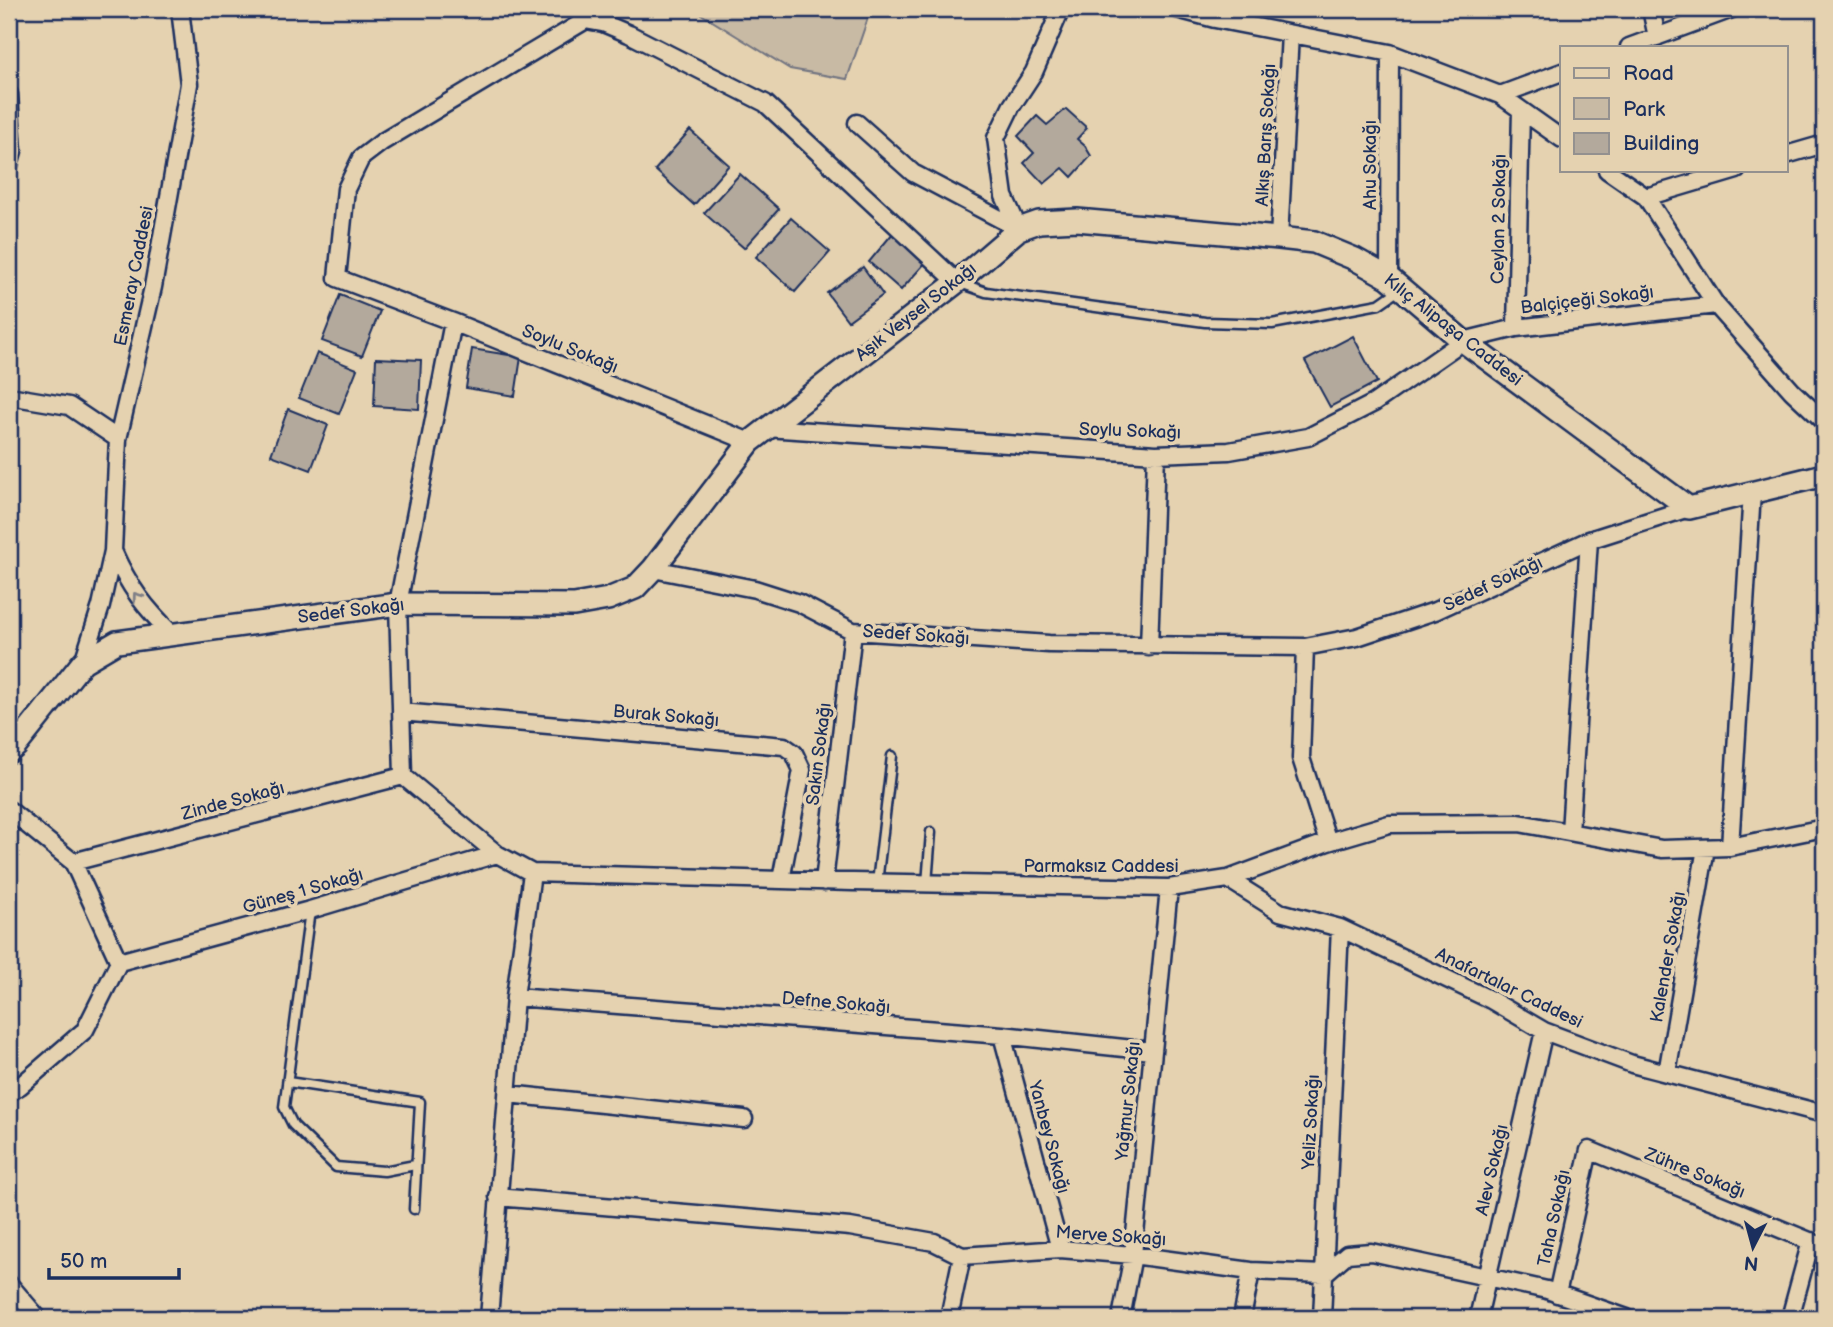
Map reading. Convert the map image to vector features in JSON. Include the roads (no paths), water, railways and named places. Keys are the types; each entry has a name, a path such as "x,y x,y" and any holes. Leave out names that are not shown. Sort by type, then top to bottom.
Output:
{"street":[{"name":"Esmeray Caddesi","path":"83,662 102,606 113,551 118,439 153,287 189,84 180,9"},
{"path":"1019,229 1003,196 996,138 1011,107 1034,72 1061,9"},
{"path":"1177,9 1390,53 1500,94 1560,138"},
{"path":"1651,9 1657,37"},
{"path":"1632,46 1732,9"},
{"name":"Soylu Sokağı","path":"750,442 337,278 346,189 361,158 382,142 586,20 603,23 765,103 957,282"},
{"name":"Alkış Barış Sokağı","path":"1279,238 1290,34"},
{"name":"Ahu Sokağı","path":"1390,53 1395,283"},
{"path":"1500,94 1560,73"},
{"path":"9,94 13,151 9,165"},
{"name":"Ceylan 2 Sokağı","path":"1516,328 1521,110"},
{"path":"857,123 913,173 1019,229"},
{"path":"1787,155 1824,144"},
{"path":"1610,172 1646,197 1716,305 1791,391 1824,421"},
{"path":"1646,197 1730,172"},
{"name":"Kılıç Alipaşa Caddesi","path":"1019,229 1039,222 1077,220 1279,238 1314,242 1355,259 1395,283 1463,341 1689,508"},
{"name":"Aşık Veysel Sokağı","path":"653,569 750,442 957,282 1019,229"},
{"name":"Balçiçeği Sokağı","path":"1463,341 1516,328 1716,305"},
{"path":"453,322 398,604 403,776 497,854 532,873 515,997 489,1318"},
{"name":"Soylu Sokağı","path":"766,428 1156,454 1229,451 1308,437 1374,403 1463,341"},
{"path":"9,396 69,406 118,439"},
{"path":"1149,647 1156,454"},
{"name":"Sedef Sokağı","path":"9,752 83,662 117,642 398,604 574,605 608,599 635,588 653,569 755,589 799,603 853,631 1049,644 1305,647 1357,637 1435,611 1589,540 1689,508 1824,475"},
{"path":"1730,847 1752,492"},
{"path":"1570,832 1589,540"},
{"name":"Esmeray Caddesi","path":"113,551 126,581 148,611 173,635"},
{"name":"Sakın Sokağı","path":"824,882 853,631"},
{"path":"1305,647 1301,758 1328,842"},
{"name":"Burak Sokağı","path":"401,712 784,746 794,753 802,770 782,880"},
{"name":"Zinde Sokağı","path":"73,862 403,776"},
{"path":"9,810 73,862 119,962 85,1030 9,1093"},
{"name":"Parmaksız Caddesi","path":"532,873 824,882 1169,888 1228,879 1328,842 1389,824 1519,823 1662,849 1730,847 1824,828"},
{"name":"Kalender Sokağı","path":"1667,1073 1706,848"},
{"name":"Güneş 1 Sokağı","path":"119,962 310,910 497,854"},
{"name":"Anafartalar Caddesi","path":"1228,879 1280,912 1340,928 1492,1000 1544,1031 1632,1064 1824,1114"},
{"name":"Yağmur Sokağı","path":"1121,1318 1133,1255 1169,888"},
{"name":"Yeliz Sokağı","path":"1322,1318 1340,928"},
{"name":"Defne Sokağı","path":"515,997 1002,1035 1152,1051"},
{"name":"Alev Sokağı","path":"1478,1318 1544,1031"},
{"name":"Yanbey Sokağı","path":"1002,1035 1060,1249"},
{"path":"508,1094 744,1119"},
{"name":"Zühre Sokağı","path":"1589,1150 1818,1244"},
{"name":"Taha Sokağı","path":"1557,1294 1589,1150"},
{"name":"Merve Sokağı","path":"498,1197 850,1227 934,1242 961,1256 1060,1249 1251,1270 1324,1274"},
{"path":"1790,1318 1818,1244"},
{"path":"1324,1274 1347,1254 1371,1252 1557,1294 1627,1318"},
{"path":"949,1318 961,1256"},
{"path":"1242,1318 1251,1270"},
{"path":"9,1284 38,1318"}],"lane":[{"path":"957,282 986,292 1205,322 1272,324 1379,304 1395,283"},
{"path":"877,883 892,755"},
{"path":"927,884 930,832"},
{"path":"310,910 284,1107 293,1125 336,1167 384,1171 415,1165"},
{"path":"288,1082 420,1102 414,1209"}]}
